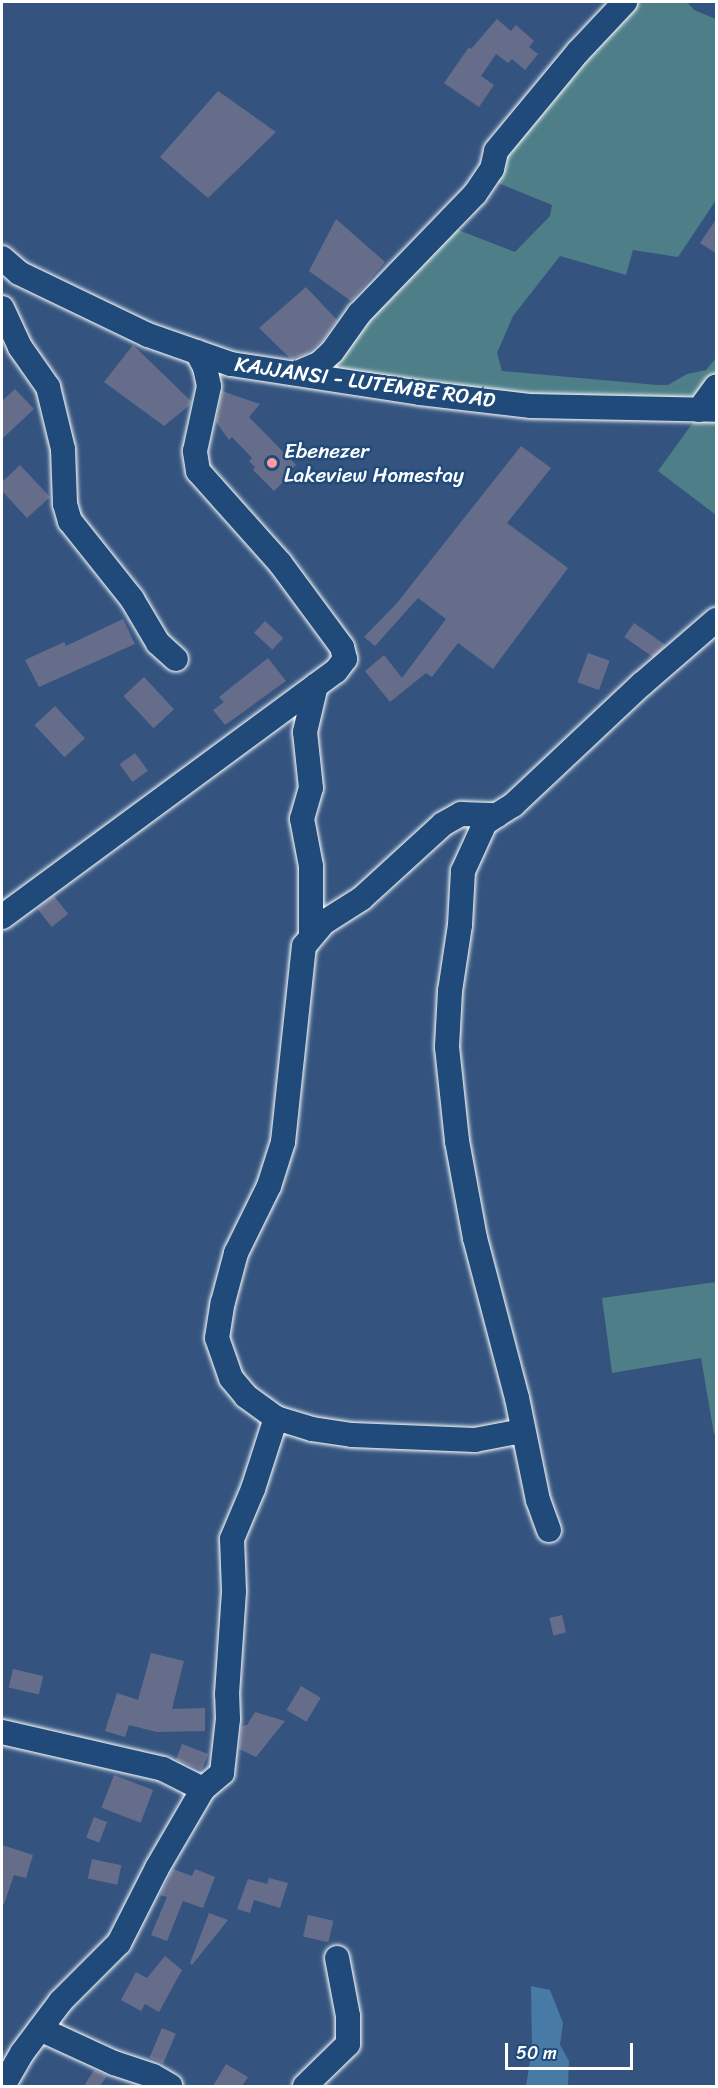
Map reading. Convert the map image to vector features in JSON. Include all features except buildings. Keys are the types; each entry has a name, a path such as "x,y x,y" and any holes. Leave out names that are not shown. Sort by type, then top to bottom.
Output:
{"street":[{"path":"297,373 320,363 332,352 359,314 467,203 489,175 496,151 578,52 625,2"},
{"name":"KAJJANSI - LUTEMBE ROAD","path":"2,258 19,273 148,335 231,364 420,393 531,406 708,410"},
{"path":"2,308 20,347 48,387 63,449 65,504 70,521 132,599 158,643 176,659"},
{"path":"2,917 336,671 345,659 342,647 280,563 198,471 195,451 209,386 205,367 197,352"},
{"path":"708,410 717,387"},
{"path":"549,1530 538,1500 516,1398 475,1238 457,1141 447,1047 450,991 460,925 464,871 485,823 513,805 642,684 717,620"},
{"path":"310,935 311,866 302,819 311,788 305,732 316,685"},
{"path":"497,814 461,814 442,824 361,899 323,923 310,935 304,946 300,964 283,1142 269,1186 236,1253 217,1338 231,1378 246,1396 276,1418 312,1429 352,1435 475,1440 522,1431"},
{"path":"3,2086 22,2053 61,2001 119,1943 157,1868 203,1790 222,1773 227,1740 227,1694 234,1591 232,1539 253,1489 276,1418"},
{"path":"2,1732 163,1769 203,1790"},
{"path":"305,2086 348,2044 348,2016 337,1958"},
{"path":"40,2029 114,2063 153,2076 170,2086"}],"green space":[{"path":"633,2 687,2 694,10 716,19 716,200 678,257 633,250 626,275 560,256 513,316 497,353 502,371 657,385 668,385 687,374 706,370 716,358 716,372 700,391 683,400 491,393 316,369 340,353 453,228 515,252 550,216 552,205 491,180 503,150"},
{"path":"697,417 716,417 716,515 658,471"},
{"path":"716,1282 716,1434 714,1434 701,1358 612,1373 602,1298"}],"water":[{"path":"531,1986 550,1990 563,2023 560,2045 569,2061 568,2086 526,2086 532,2049"}],"place":[{"name":"Ebenezer Lakeview Homestay","path":"272,463"}]}
